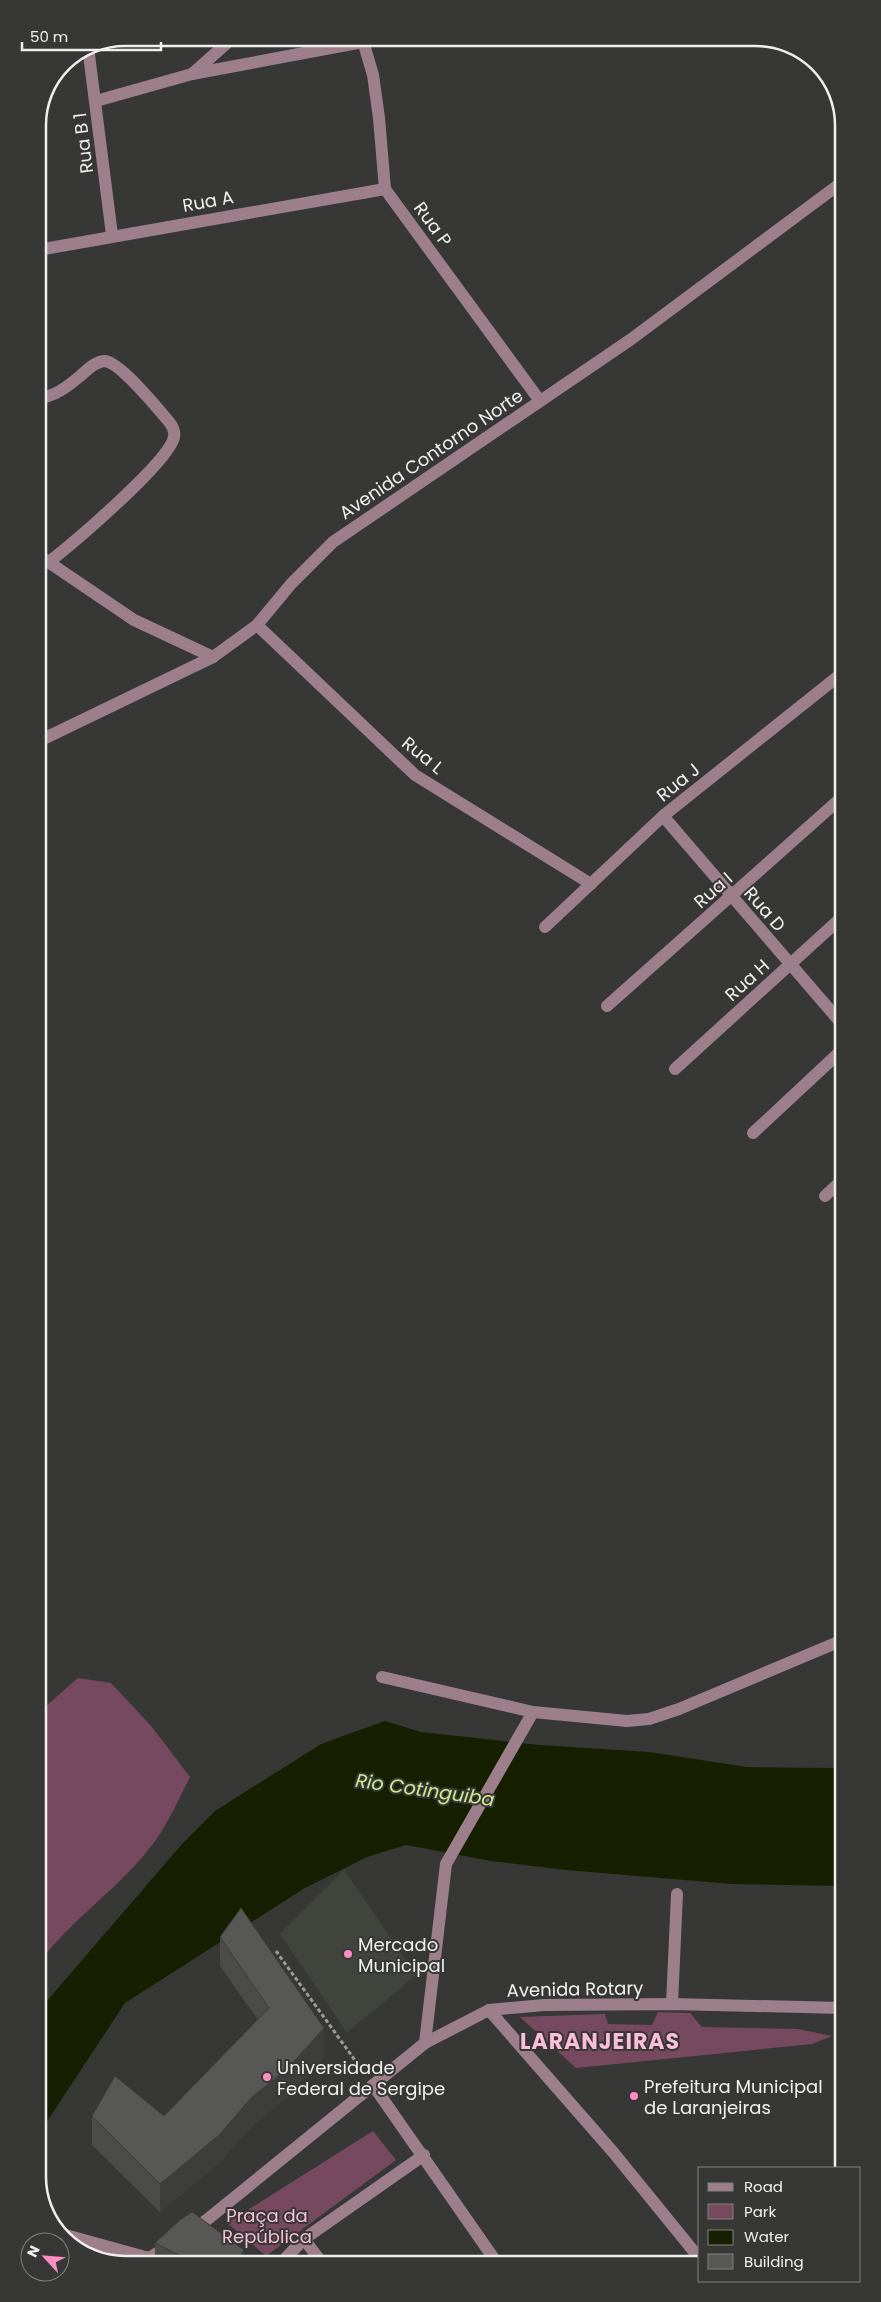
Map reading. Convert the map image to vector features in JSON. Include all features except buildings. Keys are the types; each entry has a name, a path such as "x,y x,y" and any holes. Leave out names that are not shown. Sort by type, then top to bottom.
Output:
{"street":[{"path":"192,74 223,46"},
{"path":"96,101 192,74 342,46"},
{"path":"364,46 376,101 383,153 385,189"},
{"name":"Rua B 1","path":"89,55 112,235"},
{"name":"Avenida Contorno Norte","path":"46,736 213,657 257,625 291,584 332,542 630,340 835,187"},
{"name":"Rua A","path":"46,248 112,235 385,189"},
{"name":"Rua P","path":"385,189 540,401"},
{"path":"46,395 62,390 98,362 106,361 114,365 133,382 170,422 174,430 174,438 160,460 91,529 46,557"},
{"path":"46,559 134,620 213,657"},
{"name":"Rua L","path":"257,625 414,775 591,884"},
{"name":"Rua J","path":"545,927 663,816 835,679"},
{"name":"Rua I","path":"607,1006 835,804"},
{"name":"Rua D","path":"663,816 835,1016"},
{"name":"Rua H","path":"675,1069 835,923"},
{"path":"753,1133 835,1057"},
{"path":"825,1196 835,1187"},
{"path":"382,1677 533,1712 610,1721 649,1719 712,1696 835,1643"},
{"path":"425,2043 444,1872 450,1856 533,1712"},
{"path":"672,2004 676,1894"},
{"name":"Avenida Rotary","path":"155,2256 201,2231 425,2043 489,2010 544,2005 672,2004 835,2008"},
{"path":"489,2010 613,2152 698,2256"},
{"path":"373,2085 424,2155 492,2256"},
{"path":"288,2256 304,2240 424,2155"},
{"path":"77,2239 130,2256"},
{"path":"304,2240 317,2256"}],"path":[{"path":"276,1951 373,2085"}],"shaded area":[{"name":"Mercado Municipal","path":"344,1870 416,1975 347,2033 280,1934"}],"green space":[{"path":"78,1678 111,1683 152,1727 190,1777 174,1810 155,1841 128,1873 67,1930 46,1955 46,1706"},
{"path":"658,2012 690,2013 702,2027 798,2029 832,2036 812,2044 576,2068 520,2017 605,2014 608,2024 652,2025"},
{"name":"Praça da República","path":"373,2131 396,2160 266,2256 227,2223"}],"water":[{"name":"Rio Cotinguiba","path":"385,1721 421,1732 539,1745 649,1752 747,1767 835,1768 835,1886 732,1884 566,1870 491,1861 406,1845 367,1857 305,1888 125,2003 46,2123 46,2002 182,1844 215,1811 321,1744"}],"place":[{"name":"Mercado Municipal","path":"348,1954"},
{"name":"Universidade Federal de Sergipe","path":"267,2077"},
{"name":"Prefeitura Municipal de Laranjeiras","path":"634,2096"}],"district":[{"name":"LARANJEIRAS","path":"600,2041"}]}
